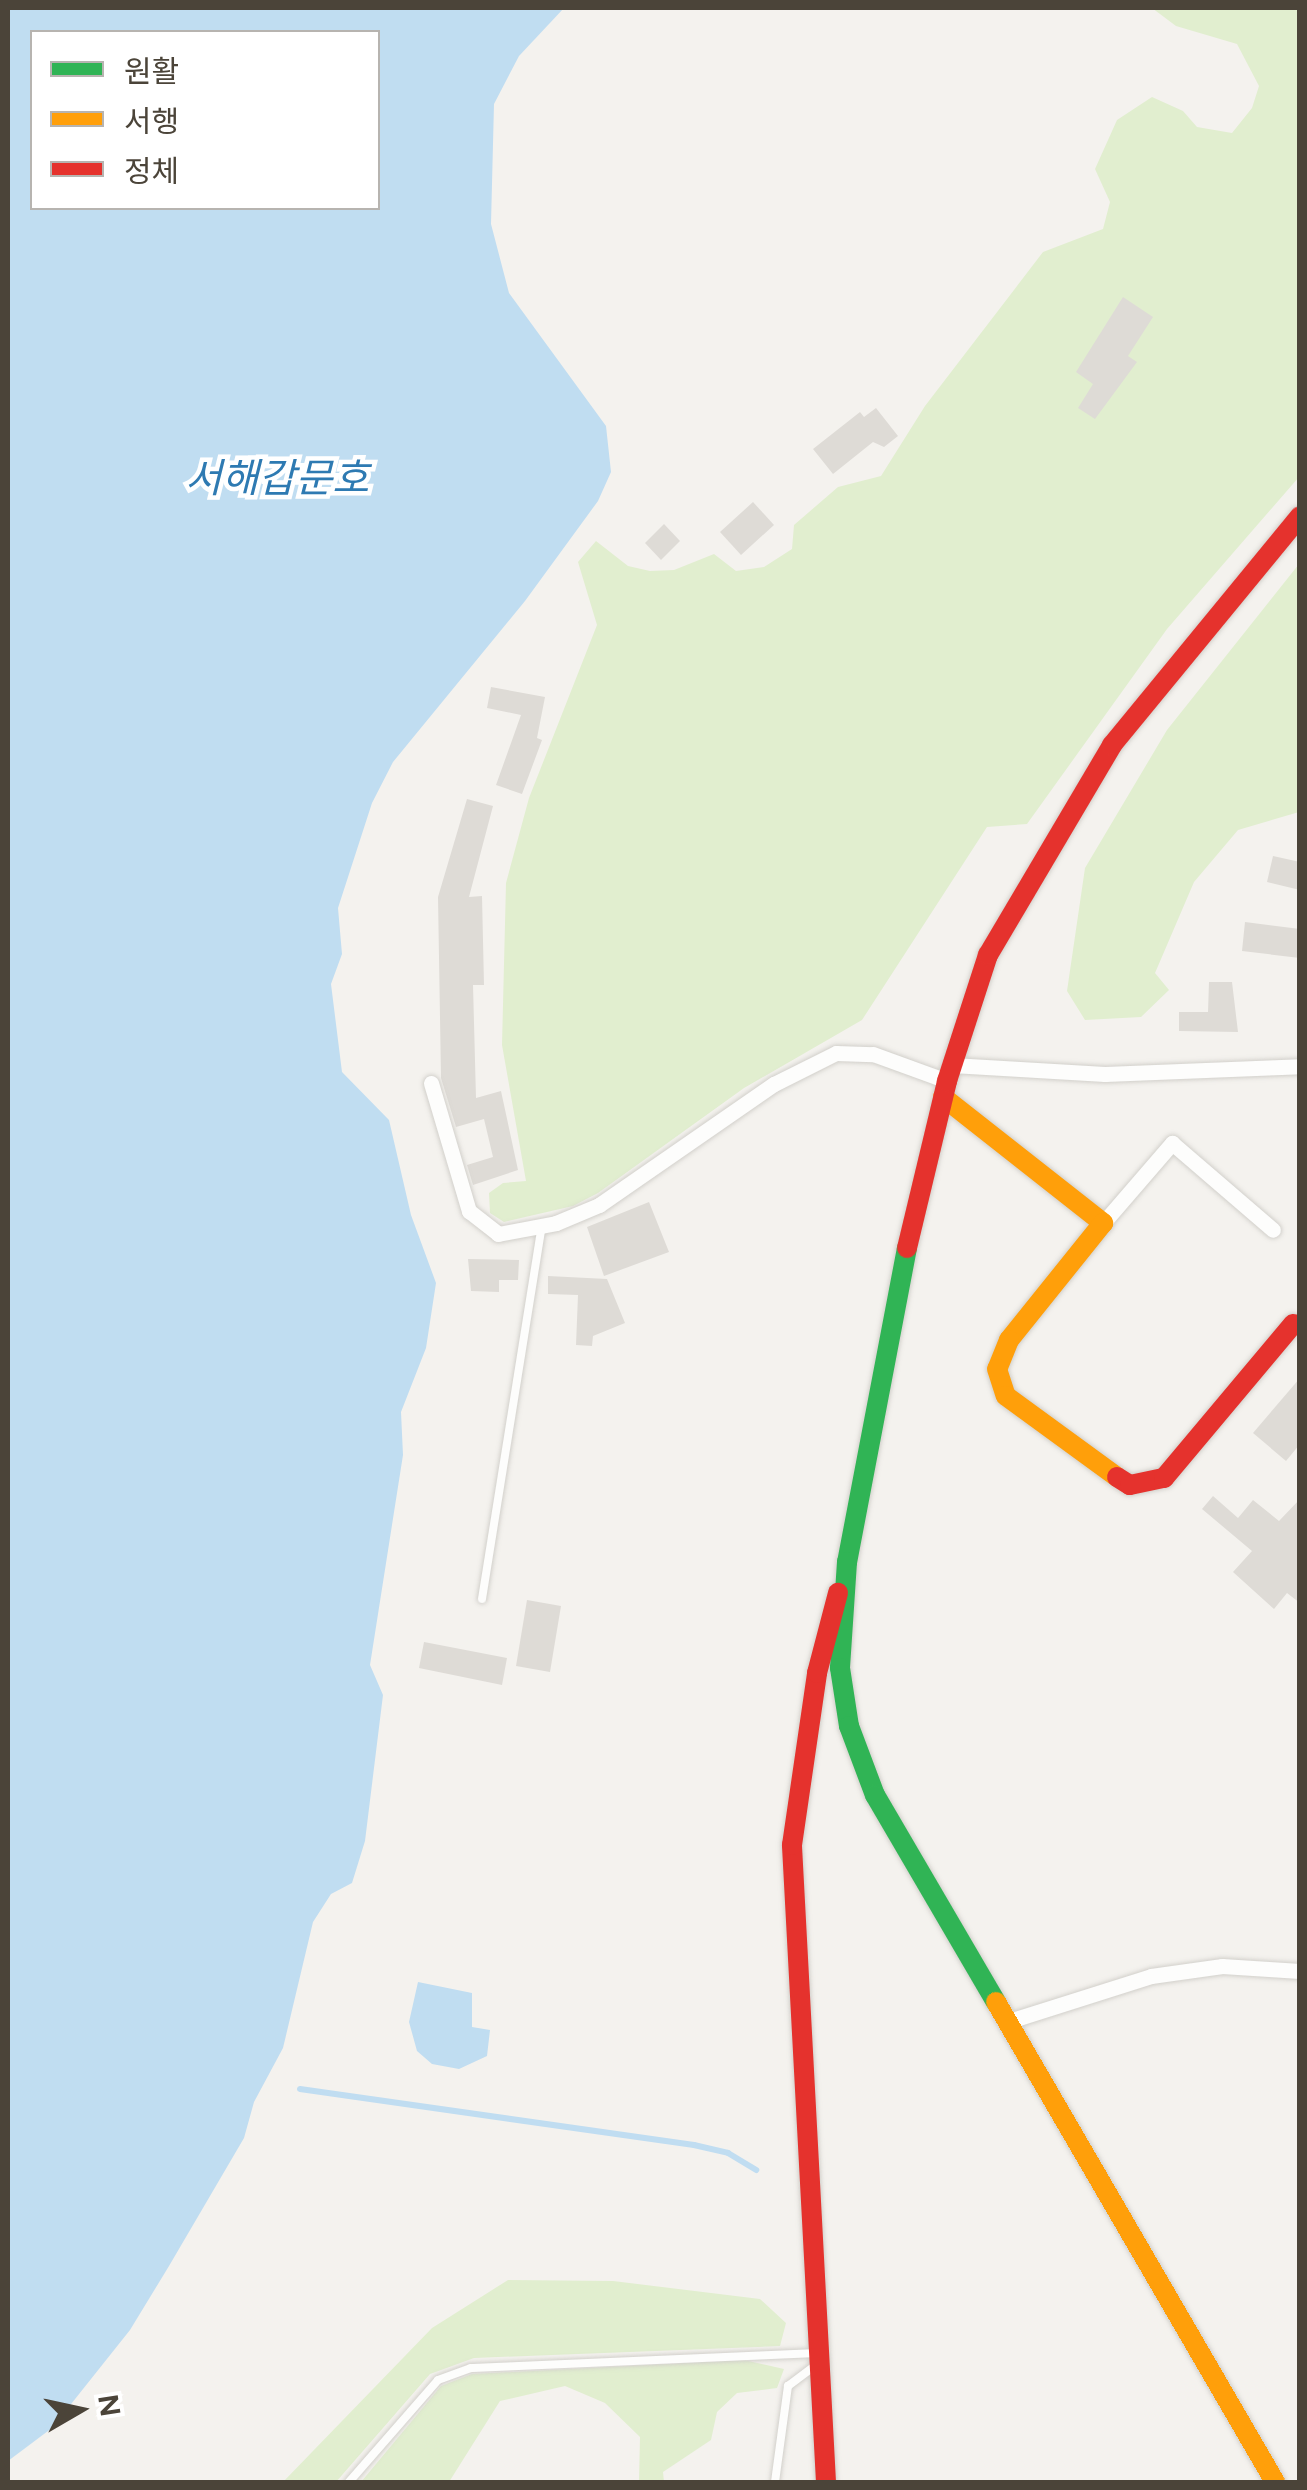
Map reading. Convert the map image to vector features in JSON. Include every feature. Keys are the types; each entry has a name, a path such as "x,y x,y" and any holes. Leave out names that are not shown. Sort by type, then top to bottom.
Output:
{"main road":[{"path":"826,2482 792,1845 817,1673 846,1562 902,1270 947,1081 988,955 1103,760 1155,686 1300,516"},
{"path":"947,1081 1102,1223 1009,1340 997,1369 999,1385 1130,1485 1164,1478 1293,1324"},
{"path":"846,1562 840,1668 848,1726 875,1796 1275,2482"}],"street":[{"path":"431,1083 469,1212 498,1234 542,1226 600,1205 774,1084 836,1052 872,1054 947,1081 1300,1066"},
{"path":"1102,1223 1172,1143 1273,1230"},
{"path":"1006,2022 1151,1976 1222,1966 1300,1971"}],"lane":[{"path":"482,1599 542,1226"},
{"path":"349,2482 438,2380 471,2368 819,2358"},
{"path":"775,2482 788,2386 819,2358"}],"green space":[{"path":"1152,8 1299,8 1299,477 1167,629 1027,824 987,827 862,1020 744,1088 598,1193 573,1206 504,1222 490,1213 489,1193 503,1183 526,1181 502,1045 506,883 529,798 597,625 578,562 596,541 628,566 650,571 674,570 714,554 736,571 764,567 792,549 794,525 838,487 881,476 925,406 1043,252 1103,229 1110,202 1095,169 1117,120 1152,97 1183,111 1197,127 1232,133 1252,108 1259,86 1237,44 1176,26"},
{"path":"1299,564 1299,812 1238,830 1194,882 1155,973 1169,990 1141,1017 1085,1020 1067,991 1085,868 1167,730"},
{"path":"508,2280 613,2281 760,2299 786,2323 780,2346 474,2358 430,2374 336,2482 283,2482 432,2328"},
{"path":"744,2360 784,2369 777,2388 737,2393 717,2412 711,2440 663,2472 664,2482 639,2482 640,2437 605,2403 565,2386 500,2401 449,2482 361,2482 441,2386 472,2374"}],"water":[{"name":"서해갑문호","path":"8,8 564,8 519,56 494,104 491,224 509,293 606,426 611,472 598,501 525,601 393,762 372,803 338,908 342,954 331,984 342,1072 389,1120 411,1215 436,1283 426,1348 401,1412 403,1455 370,1665 383,1695 365,1841 352,1883 331,1894 313,1922 283,2048 254,2102 244,2138 130,2330 52,2428 8,2461"},
{"path":"418,1982 472,1993 472,2027 490,2030 487,2056 459,2069 432,2064 417,2051 409,2022"}],"building":[{"path":"1123,297 1153,317 1128,356 1137,362 1095,419 1078,408 1093,384 1076,372"},
{"path":"876,408 898,436 884,447 873,442 833,474 813,449 860,412 864,417"},
{"path":"753,502 774,525 741,555 720,532"},
{"path":"664,524 680,541 661,560 645,543"},
{"path":"491,687 545,697 537,738 542,740 522,794 496,785 521,715 487,708"},
{"path":"467,799 493,806 469,897 482,896 484,985 473,985 476,1098 501,1091 518,1170 473,1185 467,1165 493,1157 484,1119 456,1127 441,1078 438,897"},
{"path":"1273,856 1300,862 1300,890 1267,882"},
{"path":"1245,922 1300,929 1300,958 1242,951"},
{"path":"1209,982 1232,982 1238,1032 1179,1031 1179,1012 1208,1012"},
{"path":"649,1202 669,1252 604,1276 587,1227"},
{"path":"468,1259 519,1260 518,1280 499,1280 499,1292 471,1291"},
{"path":"548,1276 607,1279 625,1323 593,1336 592,1346 576,1345 578,1295 548,1294"},
{"path":"1300,1378 1300,1444 1286,1461 1253,1433"},
{"path":"1213,1496 1238,1518 1253,1500 1279,1521 1300,1499 1300,1603 1287,1593 1274,1609 1233,1572 1252,1551 1202,1509"},
{"path":"527,1600 561,1606 550,1672 516,1666"},
{"path":"424,1642 507,1658 502,1685 419,1668"}],"waterway":[{"path":"300,2089 694,2145 728,2153 756,2170"}],"traffic: fast":[{"path":"907,1248 847,1562 840,1668 849,1726 875,1795 996,2002"}],"traffic: slow":[{"path":"943,1097 1103,1223 1009,1340 997,1369 1006,1396 1117,1477"},
{"path":"996,2002 1275,2482"}],"traffic: jam":[{"path":"907,1248 947,1081 988,955 1112,745 1300,516"},
{"path":"1117,1477 1130,1485 1164,1478 1293,1324"},
{"path":"826,2482 792,1845 817,1673 838,1593"}]}
